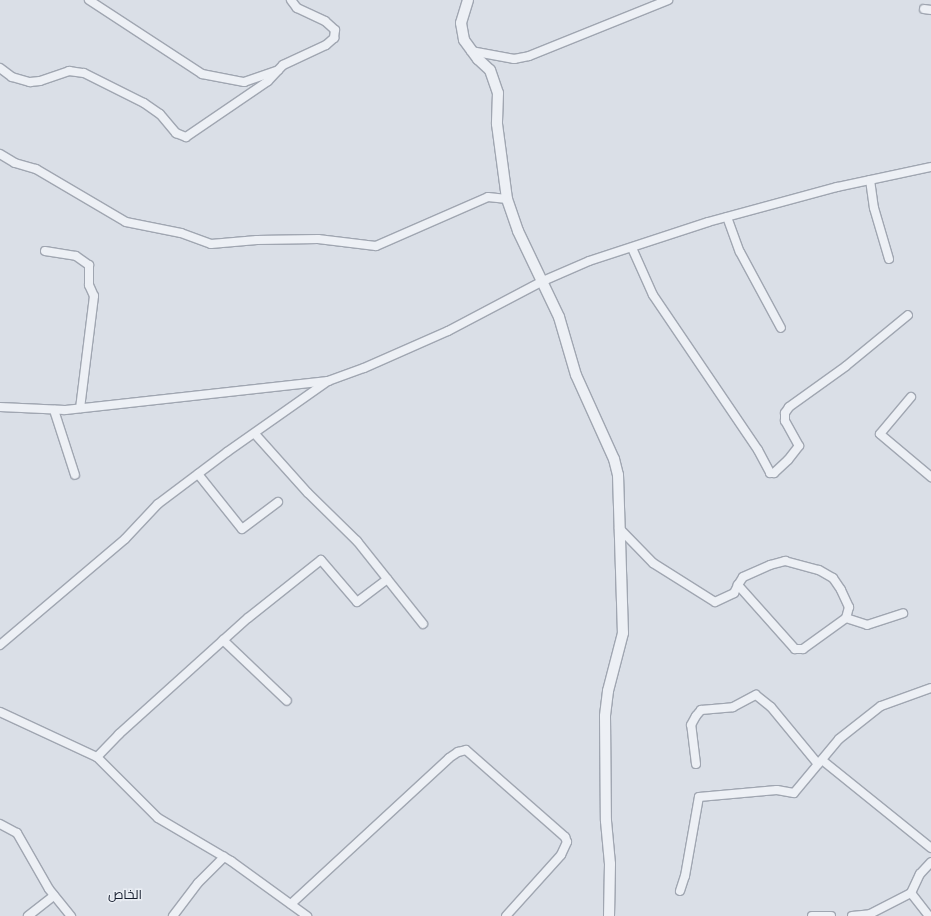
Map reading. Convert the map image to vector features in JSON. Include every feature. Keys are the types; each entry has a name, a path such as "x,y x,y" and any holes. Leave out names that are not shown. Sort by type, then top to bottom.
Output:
{"street":[{"path":"89,0 202,74 244,82 279,70 302,55 326,46 334,38 335,30 325,21 297,8 291,0"},
{"path":"468,0 461,24 464,40 471,51 490,70 496,83 502,173 507,198 518,231 543,281 565,332 576,375 614,459 618,475 623,633 608,691 604,716 606,821 610,864 609,916"},
{"path":"471,51 514,59 529,56 668,0"},
{"path":"0,68 12,77 30,82 40,81 69,71 84,73 144,103 160,114 176,133 186,137 268,82 279,70"},
{"path":"0,154 15,163 36,169 126,222 181,233 211,244 318,239 376,246 488,197 507,198"},
{"path":"0,407 54,410 80,408 328,381 364,368 448,331 543,281 589,261 727,217 870,180 931,167"},
{"path":"870,180 873,202 889,259"},
{"path":"727,217 740,252 781,328"},
{"path":"632,248 653,295 758,450 770,473 774,473 788,460 799,446 785,421 785,413 789,407 846,366 908,316"},
{"path":"44,251 76,256 89,265 89,285 94,296 80,408"},
{"path":"0,644 125,539 158,504 328,381"},
{"path":"911,397 880,434 931,477"},
{"path":"54,410 75,475"},
{"path":"255,434 308,492 356,541 423,624"},
{"path":"198,474 242,529 278,502"},
{"path":"619,528 653,564 715,602 734,593 738,585 742,578 785,561 819,570 833,578 841,590 848,607 846,618 803,649 795,649 738,585"},
{"path":"97,757 119,734 223,640 321,560 357,602 387,579"},
{"path":"846,618 866,625 903,613"},
{"path":"223,640 287,701"},
{"path":"680,891 685,876 699,798 777,790 794,793 811,776 820,762 839,739 881,706 931,688"},
{"path":"696,764 691,725 701,710 733,707 756,695 771,707 820,762 931,848"},
{"path":"0,712 97,757 158,818 224,857 307,916"},
{"path":"291,904 449,758 458,752 466,750 565,837 568,842 561,855 506,916"},
{"path":"0,824 17,833 54,896 71,916"},
{"path":"173,916 198,883 224,857"},
{"path":"852,916 870,914 911,893 920,874 931,862"},
{"path":"911,893 929,916"},
{"path":"28,916 54,896"},
{"path":"812,916 831,916"}],"district":[{"name":"الخاص","path":"125,896"}]}
